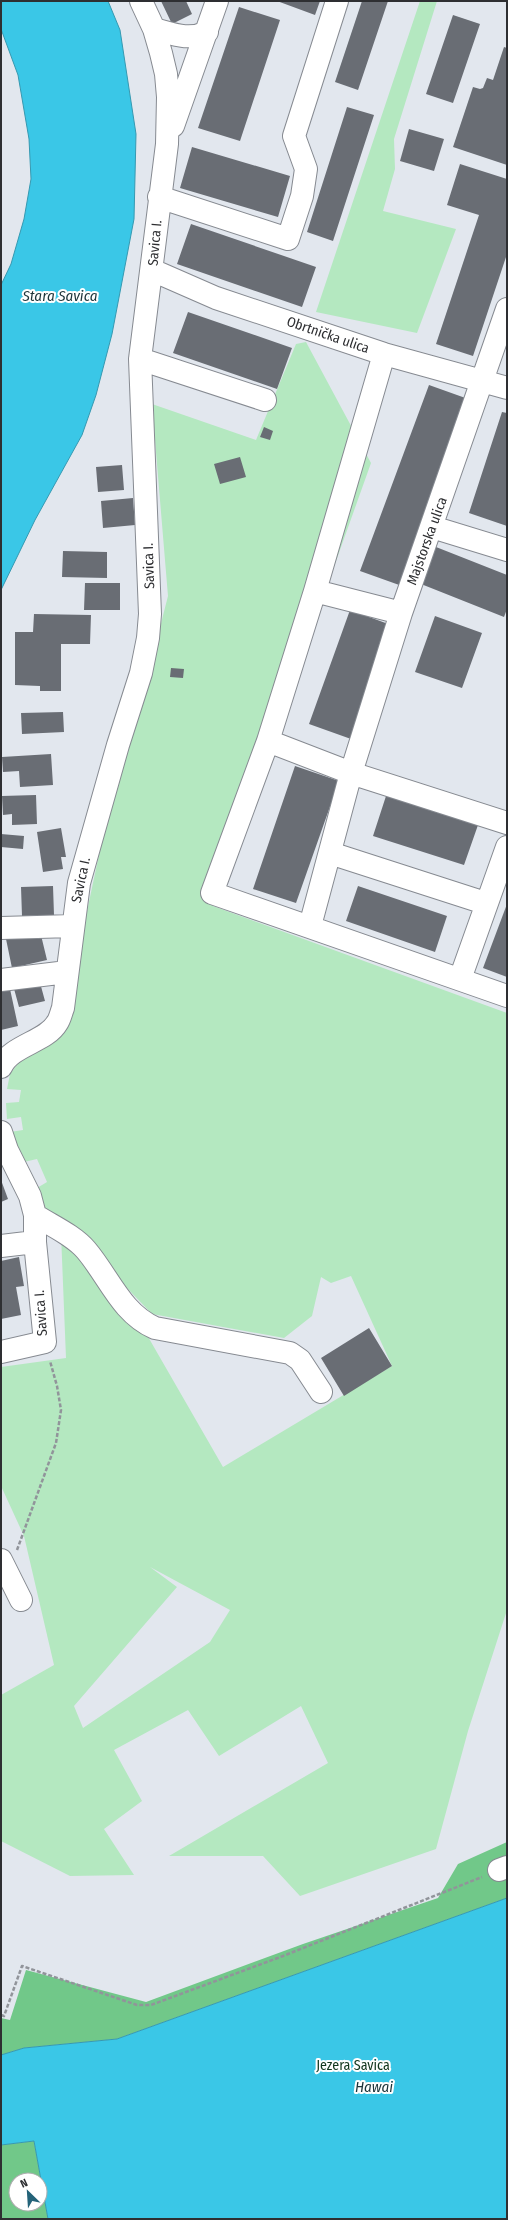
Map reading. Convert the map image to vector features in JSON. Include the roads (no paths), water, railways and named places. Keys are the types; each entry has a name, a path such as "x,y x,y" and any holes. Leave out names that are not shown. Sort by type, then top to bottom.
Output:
{"street":[{"name":"Savica I.","path":"1,1067 12,1054 52,1029 57,1023 63,1008 79,883 118,745 141,673 148,638 150,572 140,359 152,270 159,197 167,144 166,74 154,29 141,1"},
{"name":"Savica I.","path":"167,144 217,1"},
{"path":"159,197 288,239 302,196 306,169 294,136 337,1"},
{"path":"154,29 183,37 197,37 207,32"},
{"name":"Obrtnička ulica","path":"152,270 216,298 384,354 483,380 507,388"},
{"name":"Majstorska ulica","path":"310,926 350,773 401,612 505,318"},
{"path":"384,354 315,591 268,741 212,893 507,996"},
{"path":"140,359 265,400"},
{"path":"432,527 507,550"},
{"path":"315,591 401,612"},
{"path":"268,741 350,773 507,823"},
{"path":"460,979 507,847"},
{"path":"330,853 486,903"},
{"path":"1,928 73,926"},
{"path":"1,980 67,972"},
{"name":"Savica I.","path":"1,1132 7,1150 30,1196 35,1215 35,1242 45,1342 1,1352"},
{"path":"35,1215 67,1235 85,1250 125,1305 142,1322 155,1328 290,1353 300,1360 321,1392"},
{"path":"1,1246 35,1242"},
{"path":"4,1565 21,1600"}],"water":[{"name":"Stara Savica","path":"1,1 108,1 120,30 136,134 134,219 112,334 96,395 82,435 35,520 1,590 1,285 11,264 24,219 31,179 29,139 18,75 1,29"},
{"name":"Hawai","path":"507,1898 507,2219 48,2219 47,2212 48,2212 48,2172 40,2172 34,2141 1,2145 1,2055 24,2048 117,2039"}],"park label":[{"name":"Jezera Savica","path":"353,2065"}]}
